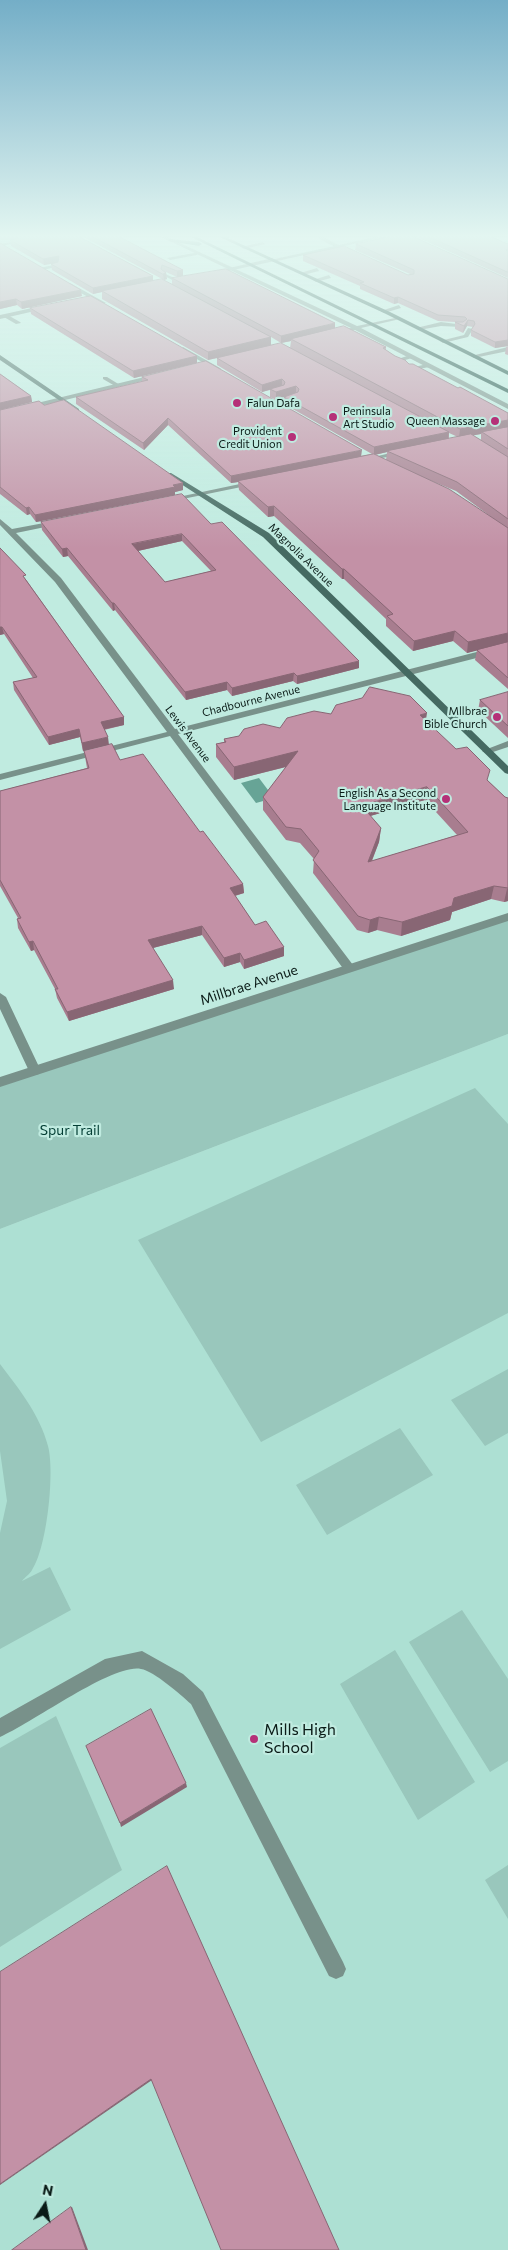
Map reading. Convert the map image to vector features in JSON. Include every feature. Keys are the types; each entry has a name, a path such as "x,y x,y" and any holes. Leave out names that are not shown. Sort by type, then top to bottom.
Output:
{"main road":[{"path":"404,339 508,391"},
{"path":"439,339 508,373"},
{"path":"0,358 84,415"},
{"name":"Magnolia Avenue","path":"163,470 266,535 508,771"}],"street":[{"path":"376,339 508,407"},
{"path":"443,341 449,339"},
{"path":"174,344 204,364 224,373"},
{"path":"474,356 508,349"},
{"path":"395,361 410,357"},
{"path":"204,364 221,360"},
{"path":"409,369 427,366"},
{"path":"0,414 163,374"},
{"path":"105,378 117,385"},
{"path":"276,403 295,397"},
{"path":"269,399 284,408"},
{"path":"357,461 413,450"},
{"path":"361,453 383,464"},
{"path":"164,501 262,481"},
{"name":"Lewis Avenue","path":"0,521 58,580 349,968"},
{"path":"11,532 62,521"},
{"name":"Chadbourne Avenue","path":"0,777 508,647"},
{"path":"487,751 508,744"},
{"name":"Millbrae Avenue","path":"0,1082 508,917"},
{"path":"0,997 34,1070"},
{"path":"0,1728 111,1664 142,1660 177,1680 197,1698 336,1969"}],"shaded area":[{"path":"259,778 274,798 256,803 241,783"},
{"name":"Mills High School","path":"508,1034 508,2250 0,2250 0,1229"}],"green space":[{"name":"Spur Trail","path":"508,917 508,1034 0,1229 0,1082"},
{"path":"475,1088 508,1124 508,1313 261,1442 138,1240"},
{"path":"0,1364 40,1424 50,1458 50,1491 46,1528 37,1559 30,1573 22,1581 50,1567 71,1610 0,1649 0,1533 7,1501 0,1451"},
{"path":"508,1369 508,1433 485,1446 451,1400"},
{"path":"400,1428 433,1475 327,1535 296,1485"},
{"path":"462,1610 508,1679 508,1761 490,1772 409,1642"},
{"path":"395,1650 475,1782 418,1820 340,1684"},
{"path":"56,1716 122,1870 0,1947 0,1748"},
{"path":"508,1865 508,1919 485,1880"}],"building":[{"path":"81,339 167,339 197,356 133,371"},
{"path":"185,339 263,339 208,352"},
{"path":"291,339 370,339 386,347 383,348 409,364 413,364 458,388 460,387 508,413 508,420 460,429"},
{"path":"489,339 508,339 508,340 495,342"},
{"path":"281,343 449,432 374,447 284,397 298,392 299,389 296,386 276,392 270,389 284,385 285,382 282,379 262,385 217,358"},
{"path":"206,361 362,450 231,476 168,418 143,443 76,397 148,380 142,377"},
{"path":"0,374 31,396 0,403"},
{"path":"64,400 183,483 173,485 175,487 35,515 29,507 26,508 0,487 0,410 39,401 44,405"},
{"path":"508,427 508,449 482,432"},
{"path":"471,434 508,457 508,519 457,482 387,451"},
{"path":"374,454 449,489 508,528 508,633 468,642 455,631 414,641 387,616 393,614 344,569 274,506 268,507 238,481"},
{"path":"182,494 211,524 222,522 359,661 297,676 294,673 232,688 227,682 185,692 114,603 112,603 67,548 62,549 41,522","holes":["182,534 216,570 165,582 132,544"]},
{"path":"0,548 26,575 23,576 124,717 101,722 108,737 82,743 79,729 48,737 13,682 37,677 2,627 0,627"},
{"path":"508,642 508,678 477,650"},
{"path":"370,687 410,696 427,713 420,715 456,749 467,747 490,770 487,780 508,798 508,888 494,886 454,898 452,906 402,922 379,917 370,920 358,916 313,860 319,851 301,829 286,827 263,797 298,751 234,767 216,744 226,742 224,739 239,736 244,729 263,724 280,728 287,718 314,711 331,714 336,705 362,698","holes":["427,787 468,832 368,862 381,828 362,806"]},
{"path":"508,692 508,726 480,700"},
{"path":"112,744 120,760 143,754 200,832 203,831 243,884 230,888 255,925 266,921 284,947 244,960 240,953 224,958 202,926 148,940 173,980 67,1012 55,989 58,989 33,941 29,942 17,919 21,918 0,880 0,791 89,768 84,751"},
{"path":"151,1709 186,1783 120,1823 86,1746"},
{"path":"167,1866 339,2250 221,2250 151,2079 0,2184 0,1972"},
{"path":"71,2207 86,2250 12,2250"}],"place":[{"name":"Falun Dafa","path":"237,403"},
{"name":"Peninsula Art Studio","path":"333,417"},
{"name":"Queen Massage","path":"495,421"},
{"name":"Provident Credit Union","path":"292,437"},
{"name":"Mllbrae Bible Church","path":"497,717"},
{"name":"English As a Second Language Institute","path":"446,799"},
{"name":"Mills High School","path":"254,1739"}]}
